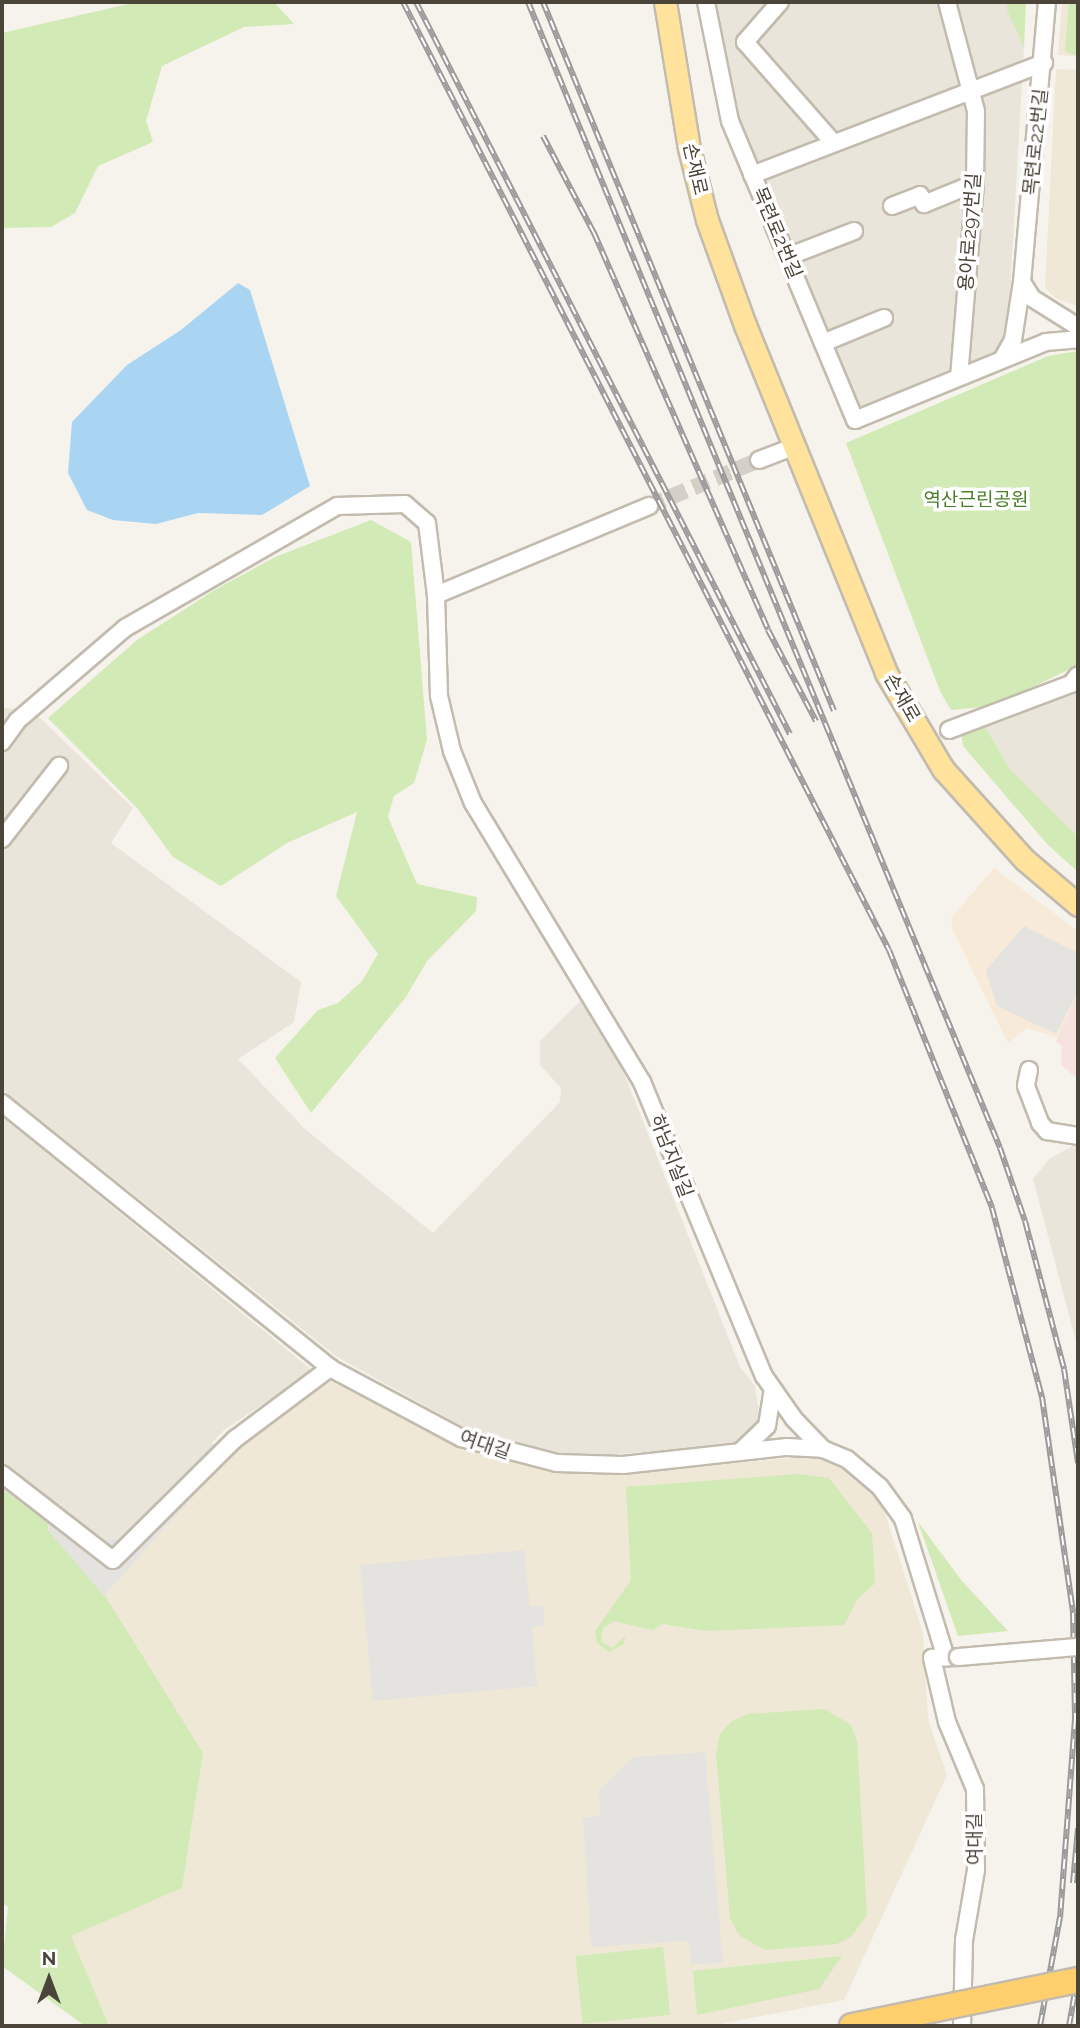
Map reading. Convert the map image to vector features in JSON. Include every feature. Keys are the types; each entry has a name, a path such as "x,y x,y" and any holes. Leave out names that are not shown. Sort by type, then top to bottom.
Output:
{"highway":[{"path":"852,2026 1078,1980"}],"main road":[{"name":"손재로","path":"665,2 689,148 707,220 793,447 886,673 943,769 1025,860 1078,905"}],"street":[{"name":"목련로2번길","path":"706,2 730,121 856,420 959,376"},
{"path":"745,43 780,2"},
{"path":"947,2 970,89"},
{"name":"목련로22번길","path":"1003,358 1015,323 1023,282 1044,63 1047,2"},
{"path":"712,41 745,43 833,142"},
{"path":"752,175 970,89 1044,63"},
{"name":"용아로297번길","path":"959,376 975,183 976,111 970,89"},
{"path":"892,206 920,195 924,204 975,183"},
{"path":"787,257 854,231"},
{"path":"959,376 1043,343 1055,324 1047,309 1023,282"},
{"path":"1078,327 1047,309 1028,305 1015,323 1026,344 1078,339"},
{"path":"823,343 884,318"},
{"path":"759,460 793,447"},
{"name":"하남지실길","path":"2,742 37,703 125,628 337,506 405,505 427,523 436,595 439,696 452,751 474,803 642,1082 678,1176 773,1390 823,1449"},
{"path":"436,595 649,506"},
{"path":"949,730 1071,684 1078,675"},
{"path":"2,839 59,766"},
{"path":"1029,1070 1026,1086 1040,1123 1047,1131 1078,1136"},
{"name":"여대길","path":"2,1102 330,1368 461,1438 523,1458 623,1465 740,1452 823,1449 862,1471 903,1519 945,1657 947,1722 975,1789 976,1870 964,1940 962,2026"},
{"path":"2,1474 113,1560 235,1439 330,1368"},
{"path":"740,1452 766,1426 773,1390"},
{"path":"945,1657 1078,1647"}],"shaded area":[{"path":"710,2 1006,2 1024,47 1007,346 1000,354 861,411 852,401 742,144"},
{"path":"1062,2 1078,2 1078,56 1058,55"},
{"path":"1056,69 1078,70 1078,306 1055,298 1045,288"},
{"path":"1078,684 1078,837 1010,769 984,725"},
{"path":"4,708 32,710 133,808 111,843 301,982 294,1022 238,1059 305,1129 433,1233 560,1102 561,1088 540,1065 540,1041 580,1001 620,1063 740,1367 755,1386 760,1420 754,1434 737,1446 586,1456 522,1448 464,1427 337,1357 2,1089"},
{"path":"994,868 1078,931 1078,993 1058,1038 1027,1028 1008,1043 953,931 951,918"},
{"path":"1024,926 1078,953 1077,994 1056,1034 997,1006 986,970"},
{"path":"1078,993 1078,1079 1061,1065 1062,1046 1056,1042"},
{"path":"2,1117 313,1371 224,1430 123,1538 94,1539 58,1514 49,1522 2,1489"},
{"path":"1078,1143 1078,1349 1033,1179 1049,1159"},
{"path":"331,1381 455,1445 522,1464 573,1473 623,1474 811,1456 829,1459 849,1471 883,1507 923,1633 928,1719 947,1775 844,2000 710,2026 109,2026 70,1936 182,1888 203,1753 104,1596 244,1440"},
{"path":"212,1443 228,1458 104,1596 48,1530 49,1522 57,1513 94,1539 123,1538"},
{"path":"524,1550 530,1607 543,1606 545,1625 532,1627 537,1686 373,1701 360,1565"},
{"path":"705,1752 723,1963 691,1964 689,1941 591,1947 583,1818 600,1816 599,1791 634,1757"}],"green space":[{"path":"137,2 274,2 294,24 244,27 162,66 146,121 153,142 98,166 75,213 51,227 2,228 2,33"},
{"path":"1007,2 1026,2 1024,47 1007,10"},
{"path":"1069,2 1078,2 1078,56 1065,51"},
{"name":"역산근린공원","path":"1078,351 1078,665 994,706 951,710 940,691 846,443 1048,356"},
{"path":"371,520 411,542 427,740 414,783 394,796 388,817 417,884 477,897 476,911 427,961 406,997 311,1113 275,1058 318,1010 338,1003 362,981 378,954 336,896 357,812 287,843 221,886 173,857 137,808 48,718 137,640 213,591 275,557"},
{"path":"984,725 1010,769 1078,837 1078,872 1047,844 963,746 961,731"},
{"path":"798,1474 829,1478 872,1533 875,1583 857,1600 844,1625 705,1631 663,1624 652,1630 614,1621 603,1628 601,1641 612,1648 625,1636 624,1644 609,1652 597,1643 595,1631 631,1580 626,1487"},
{"path":"2,1489 49,1522 48,1530 94,1578 203,1753 182,1888 71,1936 109,2026 85,2026 2,1966 8,1907 2,1903"},
{"path":"918,1522 962,1581 1008,1631 958,1636"},
{"path":"824,1709 850,1724 857,1740 867,1915 851,1937 837,1944 765,1950 739,1935 730,1918 716,1753 720,1734 732,1721 748,1714"},
{"path":"663,1947 670,2015 583,2024 575,1956"},
{"path":"842,1956 819,1989 697,2015 693,1971"}],"water":[{"path":"238,283 250,290 310,486 262,515 198,513 156,524 113,520 87,510 68,473 72,422 127,365 181,330"}],"tunnel":[{"path":"649,506 759,460"}],"railway":[{"path":"403,2 889,950 992,1208 1042,1397 1073,1613 1075,1719 1060,1917 1040,2026"},
{"path":"416,2 790,734"},
{"path":"528,2 1000,1148 1025,1221 1064,1369 1078,1463"},
{"path":"543,2 834,711"},
{"path":"543,136 594,233 768,630 816,721"},
{"path":"1073,1883 1078,1828"},
{"path":"1069,2026 1078,1975"}]}
